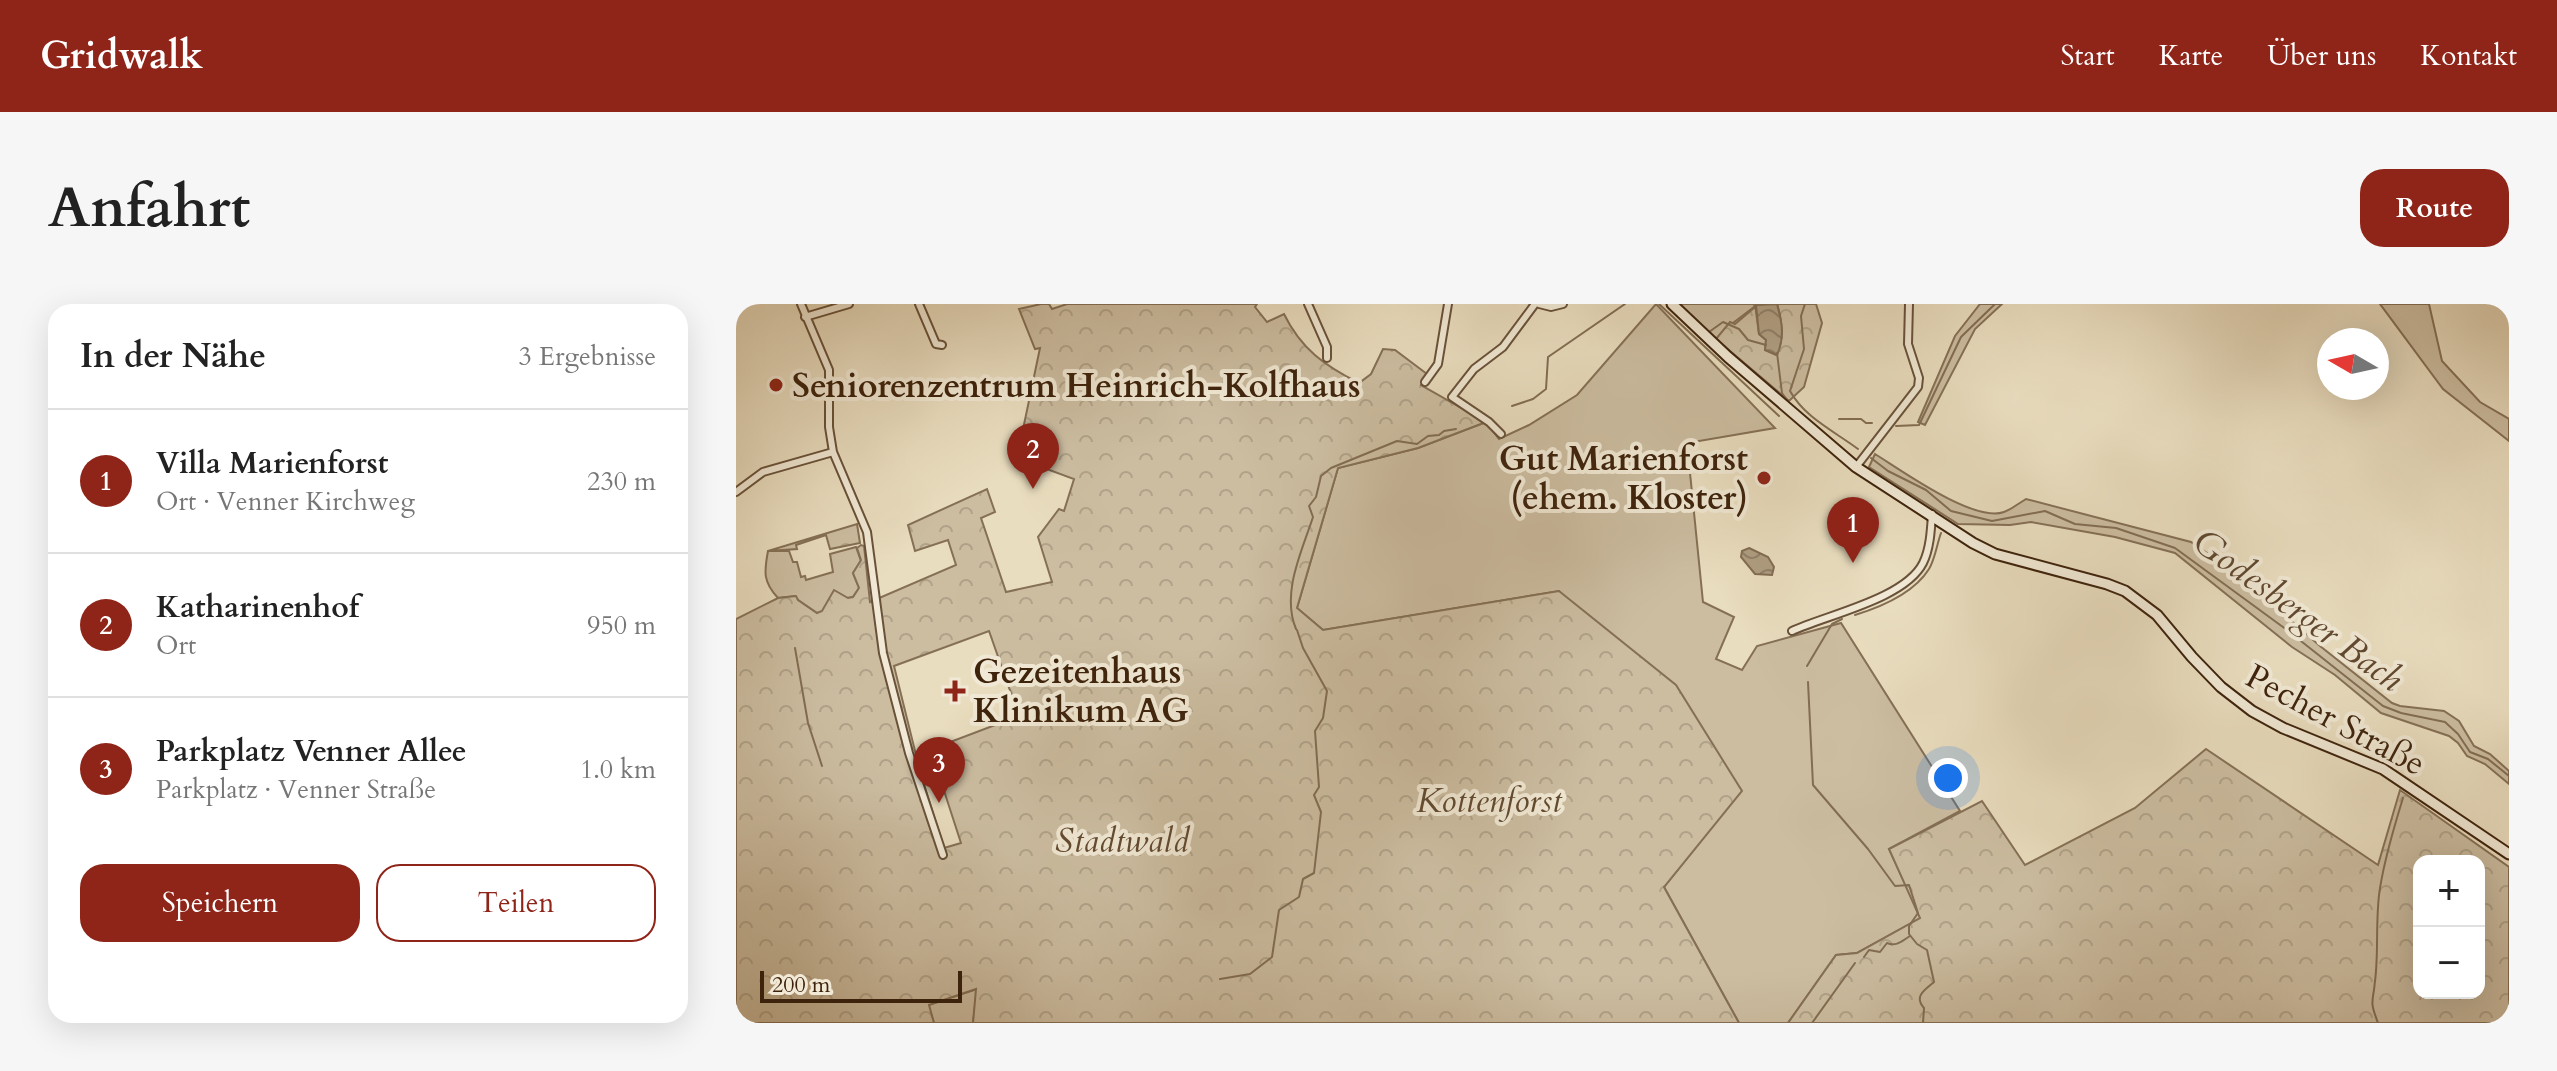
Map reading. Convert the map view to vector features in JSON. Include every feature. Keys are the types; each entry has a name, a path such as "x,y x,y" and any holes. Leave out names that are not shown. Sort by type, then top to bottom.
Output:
{"main road":[{"name":"Pecher Straße","path":"1672,304 1728,357 1856,467 1995,554 2125,591 2157,615 2221,687 2252,711 2283,728 2383,769 2509,854"}],"street":[{"path":"801,304 829,370 829,427 833,452 867,532 883,653 909,753 943,855"},
{"path":"805,317 849,304"},
{"path":"919,304 936,344 942,345"},
{"path":"1308,304 1327,347 1327,358"},
{"path":"1425,382 1438,364 1448,304"},
{"path":"1501,434 1452,397 1474,369 1503,347 1537,304 1551,307 1563,304"},
{"path":"1856,467 1918,387 1919,378 1908,344 1909,304"},
{"path":"736,492 763,472 833,452"},
{"path":"1792,631 1859,607 1912,577 1922,565 1928,549 1932,514"}],"green space":[{"name":"Stadtwald","path":"1041,304 1049,304 1052,309 1067,304 1257,304 1255,307 1267,322 1284,314 1306,347 1335,370 1359,383 1371,374 1383,349 1395,350 1427,374 1421,385 1486,422 1418,448 1338,468 1297,608 1323,630 1559,591 1676,685 1742,791 1664,887 1739,1023 973,1023 976,989 929,1005 934,1023 736,1023 736,619 778,598 796,596 817,613 822,611 834,590 848,598 853,597 859,588 853,573 861,560 857,548 861,545 864,546 870,602 956,565 948,540 915,551 908,525 987,489 995,512 981,518 1006,592 1052,582 1038,537 1059,509 1064,511 1074,479 1017,458 1040,348 1035,349 1019,309","holes":["989,631 1019,716 916,755 894,666","916,759 935,763 961,843 944,848"]},
{"path":"1656,304 1775,428 1687,443 1703,602 1734,617 1716,659 1742,670 1757,646 1841,623 1960,811 1889,849 1921,918 1857,953 1836,955 1788,1023 1739,1023 1664,887 1741,790 1559,591 1323,630 1297,608 1338,468 1418,448 1486,422 1499,439 1529,425 1577,395"},
{"path":"1679,304 1755,304 1716,339"},
{"path":"1755,304 1759,334 1766,340 1765,350 1776,355 1782,330 1777,304 1816,304 1822,323 1804,387 1789,401 1716,339 1730,322 1735,324"},
{"path":"1980,304 2002,304 1975,329 1925,425 1918,422 1955,336"},
{"path":"2380,304 2429,304 2442,361 2480,402 2509,419 2509,441 2443,389"},
{"path":"1875,454 1938,493 1975,510 2004,512 2026,499 2191,542 2240,576 2320,646 2392,703 2444,711 2459,721 2474,746 2490,754 2509,771 2509,784 2485,764 2467,756 2449,736 2381,713 2335,675 2292,647 2175,553 2115,537 2031,522 2010,525 1958,524 1869,467"},
{"path":"857,524 860,543 830,549 826,535 796,545 797,549 768,551"},
{"path":"856,547 861,561 853,573 859,588 853,597 832,601 822,612 817,613 795,596 778,598 767,582 768,551 789,551 793,562 797,562 801,577 805,576 806,580 833,572 830,554"},
{"path":"2206,749 2378,865 2400,790 2509,867 2509,1023 1788,1023 1836,955 1857,953 1920,918 1889,849 1982,801 2025,865 2135,808"},
{"path":"977,989 973,1023 934,1023 928,1005"}],"water":[{"path":"1777,304 1782,330 1777,355 1765,350 1766,340 1759,334 1756,305"},
{"path":"1749,548 1768,557 1774,567 1772,575 1755,574 1741,557 1742,551"}],"waterway":[{"path":"1512,406 1533,399 1546,389 1548,357 1625,304"},
{"path":"1659,304 1779,416"},
{"name":"Godesberger Bach","path":"1805,304 1801,316 1804,349 1790,391 1812,416 1858,449"},
{"path":"1896,426 1919,425 1961,337 1995,304"},
{"path":"1709,332 1723,322 1739,329 1748,340 1766,345"},
{"path":"1777,353 1782,393 1789,403"},
{"path":"1839,419 1861,419 1872,423"},
{"path":"1296,629 1292,615 1292,587 1313,517 1309,506 1316,497 1321,476 1331,468 1397,441 1417,444 1428,436 1456,429"},
{"name":"Godesberger Bach","path":"1871,458 1888,471 1926,490 1951,511 1992,521 2045,511 2075,524 2116,528 2175,548 2287,630 2383,706 2445,722 2470,752 2488,759 2509,776"},
{"path":"1855,615 1886,603 1923,578 1931,565 1941,533"},
{"path":"1807,666 1832,624 1842,619"},
{"path":"1220,979 1250,974 1272,957 1279,910 1299,897 1303,879 1314,873 1321,812 1314,795 1319,787 1315,731 1323,718 1327,691 1303,648 1297,630"},
{"path":"795,648 808,723 822,766"},
{"path":"1808,682 1813,785 1895,886 1909,885 1918,913 1909,926 1909,934 1927,950 1934,982 1920,996 1924,1008 1923,1023"},
{"path":"2378,1023 2372,1002 2379,899 2387,854 2403,798"},
{"path":"1864,957 1869,950 1880,952 1887,943 1896,944 1910,936"},
{"path":"1812,1023 1855,963"}],"place":[{"name":"Seniorenzentrum Heinrich-Kolfhaus","path":"776,385"},
{"name":"Gut Marienforst (ehem. Kloster)","path":"1764,478"},
{"name":"Katharinenhof","path":"1033,489"},
{"name":"Villa Marienforst","path":"1853,563"},
{"name":"Gezeitenhaus Klinikum AG","path":"955,691"},
{"name":"Parkplatz Venner Allee","path":"939,803"}],"park label":[{"name":"Kottenforst","path":"1489,800"}]}
